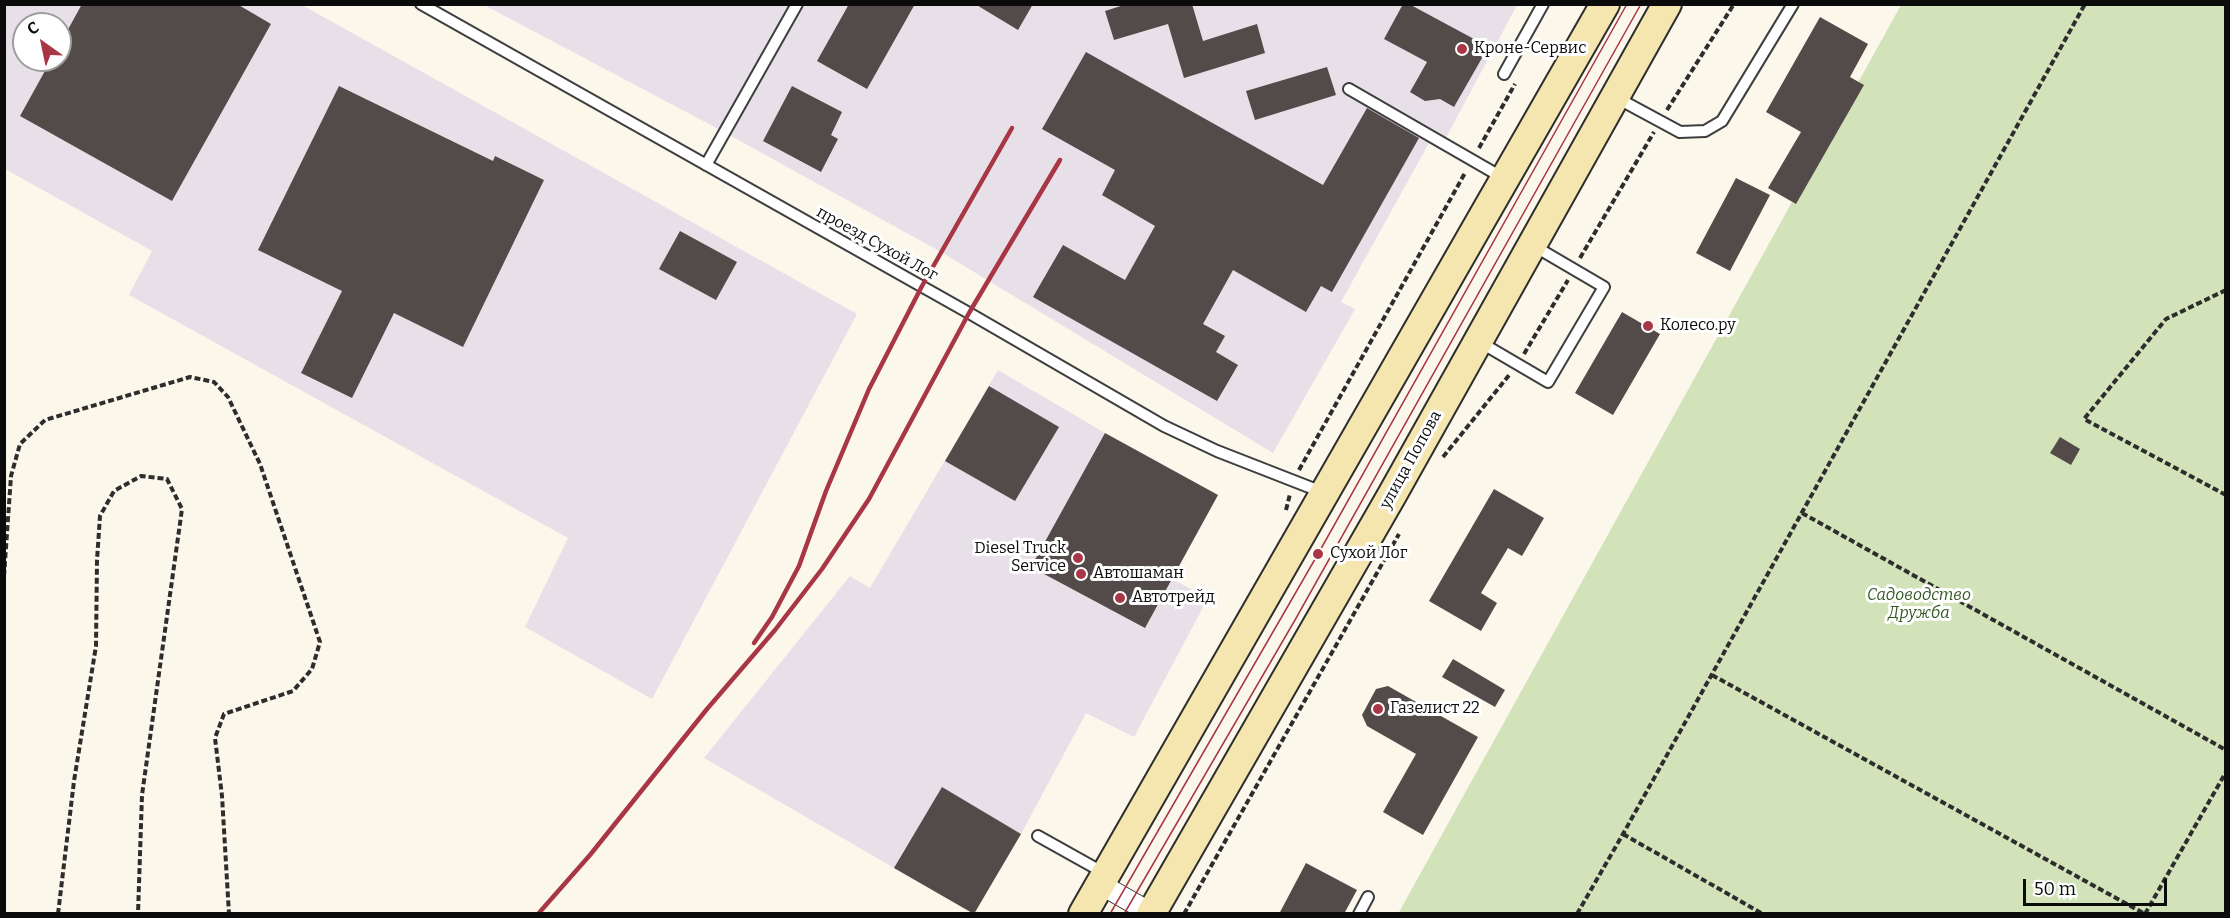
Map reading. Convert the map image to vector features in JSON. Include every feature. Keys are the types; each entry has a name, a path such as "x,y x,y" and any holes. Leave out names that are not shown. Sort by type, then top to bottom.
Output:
{"main road":[{"path":"1083,914 1605,4"},
{"name":"улица Попова","path":"1151,913 1392,495 1667,4"}],"street":[{"path":"1103,879 1151,913"}],"lane":[{"name":"проезд Сухой Лог","path":"421,4 969,313 1164,426 1218,451 1325,494"},
{"path":"706,165 796,4"},
{"path":"1504,74 1543,4"},
{"path":"1615,96 1680,132 1705,131 1722,121 1793,4"},
{"path":"1349,89 1505,179"},
{"path":"1478,341 1548,382 1604,287 1532,244"},
{"path":"1038,836 1103,879"},
{"path":"1359,914 1368,897"}],"path":[{"path":"1438,465 1443,455 1518,365 1660,121 1734,4"},
{"path":"1577,914 2085,4"},
{"path":"1294,481 1519,77"},
{"path":"2226,290 2166,319 2084,419 2226,495"},
{"path":"4,576 11,476 20,444 45,420 190,377 214,382 228,397 260,464 320,642 312,669 293,691 224,714 215,738 222,796 229,914"},
{"path":"58,914 74,781 96,646 100,516 114,491 141,476 167,479 182,509 142,795 138,914"},
{"path":"1802,513 2226,750"},
{"path":"1184,914 1405,524"},
{"path":"1712,675 2145,914 2226,772"},
{"path":"1623,834 1763,914"}],"shaded area":[{"path":"5,5 302,5 857,314 652,699 525,627 568,538 129,295 152,251 5,169"},
{"path":"484,5 1517,5 1440,149 1429,143 1341,302 1355,309 1273,453 941,252 724,132"},
{"path":"998,370 1105,433 1218,495 1172,579 1208,598 1134,737 1086,713 1021,834 972,913 704,758 850,576 870,588"}],"green space":[{"name":"Садоводство Дружба","path":"1901,5 2225,5 2225,913 1398,914"}],"building":[{"path":"82,4 237,4 271,24 172,201 20,116 44,72 72,72 72,22"},
{"path":"849,4 915,4 867,89 817,61"},
{"path":"975,4 1033,4 1018,30"},
{"path":"1127,4 1192,4 1203,41 1257,24 1265,53 1184,78 1168,24 1114,40 1105,11"},
{"path":"1403,4 1409,4 1474,39 1482,58 1454,107 1440,99 1425,101 1410,92 1427,62 1384,39"},
{"path":"1820,17 1868,44 1850,77 1864,85 1796,204 1768,188 1801,132 1766,112"},
{"path":"1086,52 1323,185 1367,108 1419,138 1332,292 1321,286 1306,312 1233,270 1203,324 1225,336 1216,352 1238,365 1217,401 1033,297 1063,245 1125,280 1155,226 1102,195 1115,170 1042,129"},
{"path":"1327,67 1336,95 1255,120 1246,91"},
{"path":"339,86 493,161 495,156 544,180 463,347 394,313 352,398 301,373 342,291 258,250"},
{"path":"792,86 842,112 831,135 838,139 821,172 763,141"},
{"path":"1736,178 1770,195 1730,271 1696,253"},
{"path":"680,231 737,262 716,300 659,269"},
{"path":"1622,312 1660,334 1613,415 1575,393"},
{"path":"989,386 1059,427 1015,501 945,461"},
{"path":"1105,433 1218,495 1145,628 1031,567"},
{"path":"2060,437 2080,449 2071,465 2050,453"},
{"path":"1494,489 1544,518 1522,556 1508,548 1481,593 1497,603 1481,631 1429,601"},
{"path":"1453,659 1505,690 1495,707 1442,677"},
{"path":"1388,686 1478,737 1423,835 1383,812 1416,754 1367,726 1362,715 1376,689"},
{"path":"942,787 1021,834 974,914 894,868"},
{"path":"1306,863 1357,890 1344,914 1279,914"}],"tram line":[{"path":"1110,914 1318,554 1627,4"},
{"path":"1124,914 1295,620 1641,4"}],"railway":[{"path":"754,643 772,617 799,566 826,491 869,389 922,286 1012,128"},
{"path":"538,914 590,855 707,709 775,630 822,569 869,499 969,313 1060,160"}],"place":[{"name":"Кроне-Сервис","path":"1462,49"},
{"name":"Колесо.ру","path":"1648,326"},
{"name":"Сухой Лог","path":"1318,554"},
{"name":"Diesel Truck Service","path":"1078,558"},
{"name":"Автошаман","path":"1081,574"},
{"name":"Автотрейд","path":"1120,598"},
{"name":"Газелист 22","path":"1378,709"}]}
